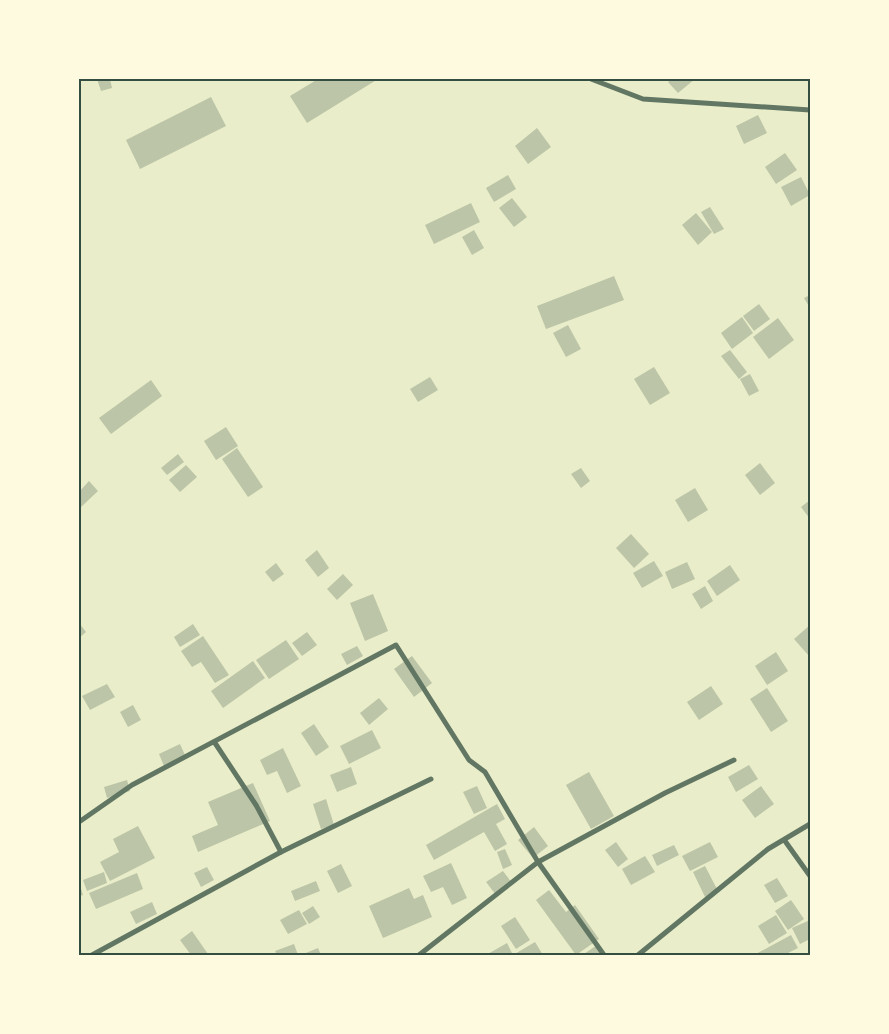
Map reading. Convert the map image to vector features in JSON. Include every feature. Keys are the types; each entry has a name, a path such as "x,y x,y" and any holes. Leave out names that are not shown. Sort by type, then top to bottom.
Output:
{"street":[{"path":"591,79 643,99 810,110"},
{"path":"79,822 132,785 215,743 396,645 469,760 485,772 538,862 604,955"},
{"path":"215,743 256,805 281,852"},
{"path":"419,955 538,862 734,760"},
{"path":"92,955 281,852 431,778"},
{"path":"638,955 768,849 785,841 810,824"},
{"path":"785,841 810,876"}],"building":[{"path":"97,79 110,79 112,88 101,91"},
{"path":"318,79 378,79 307,123 290,96"},
{"path":"672,79 695,79 678,93 668,82"},
{"path":"211,97 226,126 140,169 126,140"},
{"path":"758,115 767,133 744,144 736,126"},
{"path":"537,128 551,147 528,164 515,146"},
{"path":"785,153 797,170 776,184 765,167"},
{"path":"508,175 516,189 494,202 486,188"},
{"path":"801,177 810,195 791,206 781,187"},
{"path":"512,198 527,217 514,227 499,208"},
{"path":"471,203 480,222 434,244 425,225"},
{"path":"710,207 724,229 714,234 701,212"},
{"path":"696,213 712,232 698,245 682,225"},
{"path":"474,230 484,248 472,255 462,237"},
{"path":"614,276 624,300 546,329 537,306"},
{"path":"810,295 810,308 804,298"},
{"path":"759,304 770,319 754,331 743,316"},
{"path":"742,317 753,333 732,349 721,333"},
{"path":"778,318 794,340 769,359 753,337"},
{"path":"568,325 581,349 566,357 553,333"},
{"path":"730,350 747,372 739,379 721,356"},
{"path":"654,367 670,393 650,405 634,379"},
{"path":"750,374 759,391 749,396 740,379"},
{"path":"430,377 438,390 418,402 410,389"},
{"path":"151,380 162,396 111,434 99,418"},
{"path":"226,427 238,446 216,460 204,441"},
{"path":"237,448 263,487 248,497 222,459"},
{"path":"178,454 184,462 167,475 161,468"},
{"path":"760,463 775,483 760,495 745,475"},
{"path":"186,465 197,477 180,492 169,480"},
{"path":"581,468 590,481 581,488 571,474"},
{"path":"89,481 98,491 80,508 79,492"},
{"path":"695,488 708,510 688,522 675,500"},
{"path":"810,500 810,519 801,507"},
{"path":"631,534 649,554 634,568 616,548"},
{"path":"317,550 329,568 318,577 305,560"},
{"path":"654,561 663,576 642,588 633,573"},
{"path":"687,562 695,579 672,589 665,572"},
{"path":"276,563 284,574 273,582 265,572"},
{"path":"730,565 740,580 717,596 707,581"},
{"path":"343,574 353,585 337,600 327,589"},
{"path":"705,586 713,601 701,609 692,594"},
{"path":"373,594 388,631 365,641 350,603"},
{"path":"79,623 86,632 79,638"},
{"path":"193,624 200,635 180,647 174,637"},
{"path":"810,625 810,655 809,656 794,639"},
{"path":"307,632 317,645 302,656 292,643"},
{"path":"203,636 229,675 215,683 201,662 192,667 181,651"},
{"path":"286,640 299,659 269,679 256,660"},
{"path":"357,646 363,656 347,665 341,654"},
{"path":"776,652 788,671 767,685 755,666"},
{"path":"412,656 432,683 414,697 394,669"},
{"path":"253,661 265,678 223,708 211,691"},
{"path":"107,684 115,697 90,710 82,696"},
{"path":"711,686 723,704 699,720 687,702"},
{"path":"767,688 788,721 771,732 750,699"},
{"path":"379,698 388,709 369,725 360,713"},
{"path":"133,705 141,720 128,727 120,712"},
{"path":"314,724 329,747 316,756 301,733"},
{"path":"372,730 381,748 349,764 340,746"},
{"path":"180,744 185,755 164,766 159,754"},
{"path":"283,748 301,786 287,793 277,771 267,775 260,760"},
{"path":"749,765 758,779 736,792 728,777"},
{"path":"351,767 357,784 337,792 330,775"},
{"path":"589,772 614,816 591,829 566,785"},
{"path":"127,780 130,791 107,798 104,787"},
{"path":"253,783 270,821 198,852 192,836 218,825 208,802"},
{"path":"477,786 487,808 474,814 463,792"},
{"path":"761,786 774,804 755,818 742,800"},
{"path":"326,799 334,825 321,829 313,804"},
{"path":"497,804 505,819 496,824 507,844 495,851 484,832 434,860 426,845"},
{"path":"138,826 155,858 110,881 100,862 119,852 113,839"},
{"path":"534,827 548,846 533,858 518,840"},
{"path":"616,842 628,859 618,867 605,850"},
{"path":"710,842 718,857 690,871 682,856"},
{"path":"674,845 679,855 657,866 652,855"},
{"path":"505,849 512,865 503,869 497,852"},
{"path":"645,856 655,872 631,885 622,869"},
{"path":"451,863 467,898 452,905 443,887 431,892 423,876"},
{"path":"341,864 352,886 338,893 327,871"},
{"path":"705,866 718,891 705,897 693,872"},
{"path":"207,867 214,880 201,887 194,873"},
{"path":"503,871 512,883 496,895 486,882"},
{"path":"104,872 107,883 87,891 83,880"},
{"path":"137,873 143,889 96,909 89,893"},
{"path":"777,878 788,896 775,903 764,885"},
{"path":"316,881 320,891 295,901 291,891"},
{"path":"79,882 83,895 79,896"},
{"path":"409,888 414,899 423,895 432,917 383,938 369,906"},
{"path":"549,890 566,912 575,905 599,939 576,955 536,900"},
{"path":"791,900 804,919 788,930 775,911"},
{"path":"152,902 157,914 136,924 130,912"},
{"path":"313,906 320,917 309,924 302,913"},
{"path":"299,910 307,924 288,934 280,920"},
{"path":"776,915 787,933 769,944 758,926"},
{"path":"515,917 530,940 516,949 501,926"},
{"path":"810,920 810,939 800,944 792,928"},
{"path":"192,931 207,955 191,955 180,940"},
{"path":"791,935 798,948 784,955 754,955"},
{"path":"535,942 543,955 513,955"},
{"path":"507,943 513,955 486,955"},
{"path":"294,944 298,955 277,955 275,951"},
{"path":"597,945 604,955 584,954"},
{"path":"318,948 321,955 301,955"}]}
